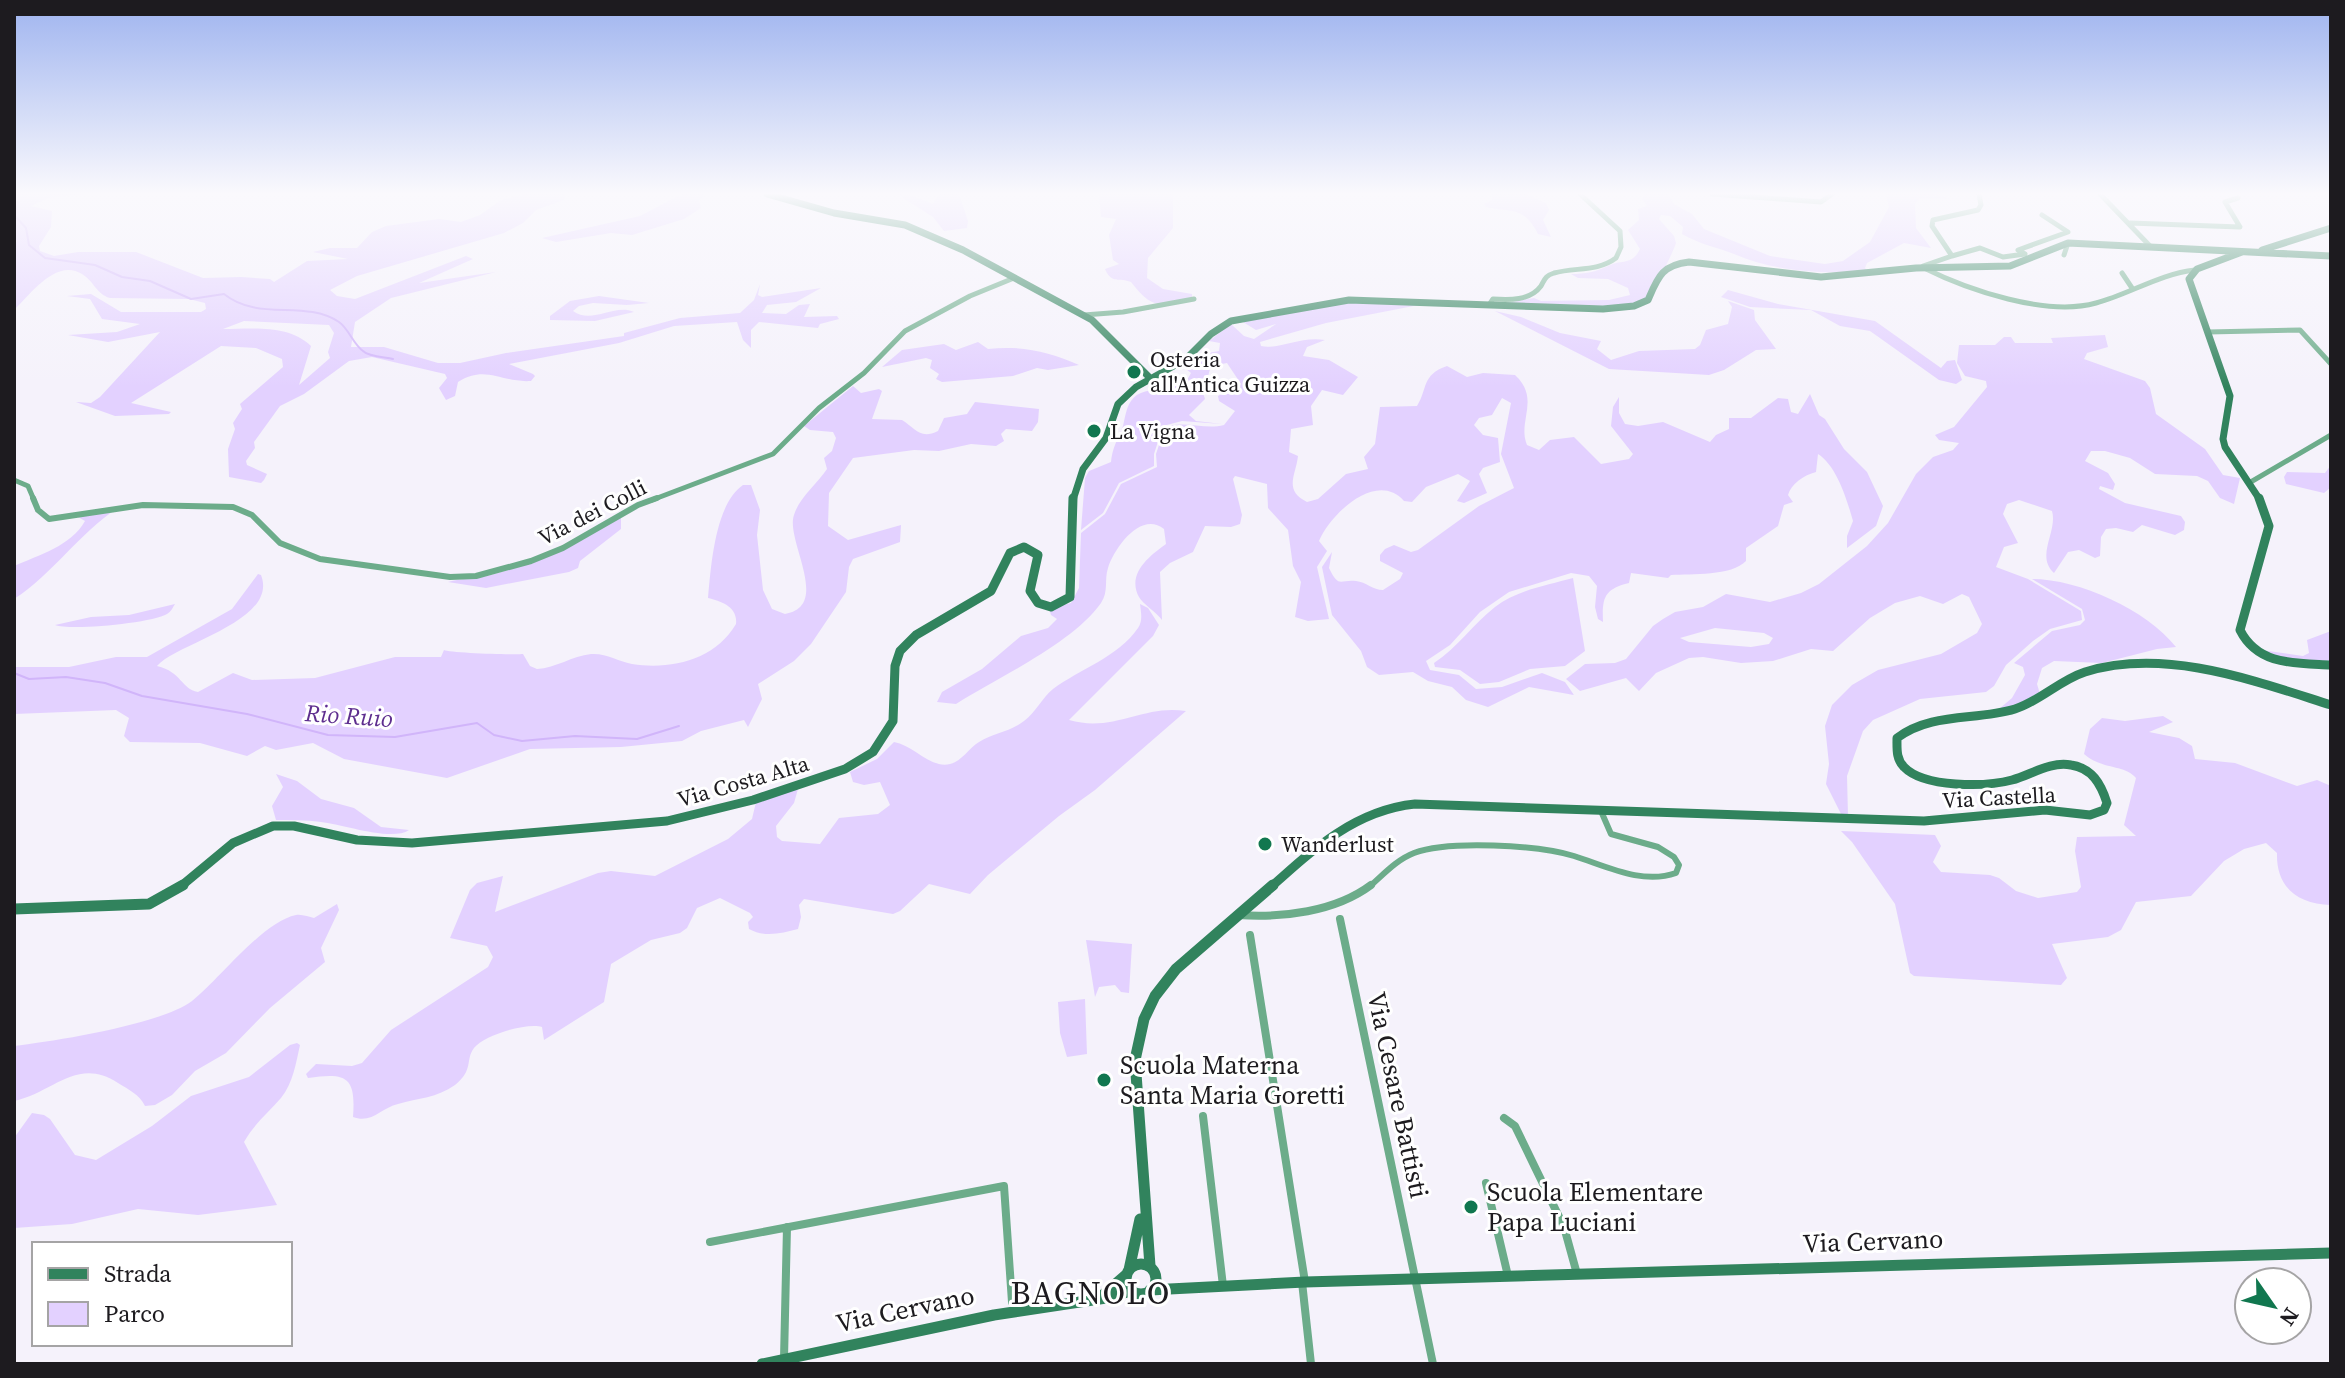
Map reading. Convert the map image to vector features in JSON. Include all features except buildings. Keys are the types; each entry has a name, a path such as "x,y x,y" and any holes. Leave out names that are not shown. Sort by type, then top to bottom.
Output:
{"main road":[{"path":"977,258 1084,315 1108,333 1150,378 1186,359 1211,334 1231,321 1349,300 1579,309 1634,306 1651,296 1666,266 1689,262 1812,277 1920,268 2010,266 2024,258"},
{"path":"2226,258 2195,270 2190,275 2190,285 2230,396 2224,431 2225,447 2268,514 2269,526 2239,625 2242,637 2255,650 2280,661 2331,665"},
{"name":"Via Costa Alta","path":"14,909 149,904 181,886 233,843 273,826 294,826 357,840 412,843 667,821 753,800 845,769 873,752 890,730 894,711 895,666 900,651 916,635 991,591 1003,571 1004,560 1012,550 1024,547 1038,555 1030,586 1032,596 1038,603 1051,607 1070,597 1073,492 1077,481 1103,446 1118,404 1150,378"},
{"name":"Via Castella","path":"1143,1196 1135,1069 1142,1025 1155,995 1171,975 1238,915 1335,834 1367,816 1391,807 1423,803 1924,821 2045,810 2090,815 2104,810 2107,803 2101,783 2082,768 2060,764 2002,783 1929,781 1903,766 1894,749 1897,738 1917,725 2014,709 2083,673 2132,666 2202,670 2331,705"},
{"path":"1143,1196 1155,1282 1143,1294 1131,1291 1127,1283 1139,1232 1143,1196"},
{"name":"Via Cervano","path":"1150,1290 1304,1282 2331,1253"},
{"path":"1093,1300 1111,1291 1141,1263 1165,1284 1186,1288"},
{"name":"Via Cervano","path":"762,1364 994,1315 1131,1291"}],"street":[{"path":"1489,305 1493,299 1510,300 1535,294 1541,289 1545,277 1552,273 1594,271 1612,258"},
{"path":"1920,268 1946,258"},
{"path":"1920,268 1942,277 2064,308 2096,303 2178,271 2195,270"},
{"path":"2122,273 2132,288"},
{"name":"Via dei Colli","path":"14,480 28,486 38,510 49,519 143,505 233,507 252,515 280,543 320,559 450,577 476,576 542,557 638,505 773,454 819,408 864,373 905,331 970,296 1016,277"},
{"path":"1084,315 1123,312 1194,299"},
{"path":"2208,332 2300,330 2331,364"},
{"path":"2249,483 2331,435"},
{"path":"1238,915 1262,916 1340,902 1365,890 1402,858 1427,850 1523,847 1564,853 1652,878 1661,879 1676,873 1679,865 1675,856 1611,834 1601,811"},
{"name":"Via Cesare Battisti","path":"1340,919 1417,1279"},
{"path":"1250,935 1304,1282 1311,1364"},
{"path":"1203,1116 1223,1286"},
{"path":"1504,1118 1515,1126 1560,1217 1577,1274"},
{"path":"1486,1183 1508,1276"},
{"path":"710,1242 1004,1186 1012,1302"},
{"path":"784,1359 787,1227"},
{"path":"1417,1279 1433,1364"}],"green space":[{"path":"14,258 152,258 203,278 241,277 274,282 307,261 417,258 357,276 330,290 337,296 355,299 460,258 471,258 419,283 496,272 391,298 355,322 351,347 384,347 438,363 460,363 624,336 624,333 680,318 740,313 754,300 760,284 758,295 762,297 821,288 796,302 767,305 762,313 786,314 799,305 810,304 804,317 837,316 839,319 820,324 818,328 759,322 751,330 751,348 743,340 737,322 674,326 619,343 509,364 533,374 535,376 531,381 485,374 468,377 458,382 455,396 446,400 439,388 447,378 445,374 372,357 349,361 304,394 280,406 254,442 255,448 246,461 247,465 267,474 261,483 229,477 228,449 235,429 233,423 242,409 240,404 283,367 282,359 256,348 221,346 131,403 171,412 169,414 115,416 76,402 91,403 100,397 160,332 108,342 68,335 117,332 140,324 102,319 90,299 67,296 91,294 121,312 201,312 206,309 205,303 189,299 110,298 101,294 82,274 72,270 53,274 44,280 14,310","holes":["244,321 329,325 334,333 328,352 330,358 299,385 311,346 302,339 270,329 223,329"]},
{"path":"1148,258 1147,278 1163,289 1192,294 1192,298 1164,304 1151,302 1131,282 1110,277 1105,269 1119,264 1113,260"},
{"path":"1669,258 1652,293 1641,300 1605,307 1506,303 1534,298 1541,301 1609,300 1630,295 1628,288 1608,279 1578,278 1571,274 1595,271 1630,260"},
{"path":"1745,258 1786,258 1825,264 1847,258 1876,258 1867,263 1865,268 1868,271 1833,272 1783,268"},
{"path":"1728,290 1778,304 1875,321 1941,368 1947,361 1955,360 1962,380 1956,384 1939,380 1870,331 1840,326 1811,310 1750,307 1721,297"},
{"path":"599,296 649,303 593,303 579,306 573,311 588,316 619,310 634,312 595,321 550,320 550,316 570,301"},
{"path":"1728,301 1754,310 1755,320 1776,349 1756,350 1724,370 1709,375 1609,369 1495,311 1521,317 1560,333 1601,341 1597,349 1611,360 1639,351 1695,349 1706,330 1728,324 1732,307"},
{"path":"1350,302 1424,304 1326,323 1260,342 1261,346 1268,347 1325,340 1307,347 1303,356 1329,360 1358,377 1343,395 1322,390 1311,406 1313,425 1291,429 1289,452 1298,456 1293,487 1307,502 1318,499 1346,474 1368,469 1364,457 1375,444 1380,407 1417,406 1429,378 1447,366 1467,377 1483,373 1515,375 1523,384 1528,401 1525,427 1527,445 1539,450 1550,440 1574,437 1601,464 1629,459 1633,454 1611,426 1613,407 1619,397 1619,413 1625,424 1638,426 1663,422 1710,442 1729,429 1729,418 1751,418 1778,398 1788,399 1791,412 1798,414 1810,394 1819,415 1825,419 1844,449 1867,472 1883,506 1876,526 1847,548 1847,536 1853,521 1851,513 1836,475 1818,454 1816,472 1792,487 1788,495 1793,502 1784,505 1778,526 1746,548 1746,561 1740,566 1721,572 1671,575 1668,578 1631,573 1629,583 1614,588 1606,596 1603,622 1598,619 1595,607 1597,586 1589,576 1571,573 1509,592 1480,612 1450,645 1426,661 1430,670 1459,675 1476,689 1502,687 1542,673 1565,682 1574,695 1529,687 1488,707 1466,700 1452,687 1428,681 1413,672 1379,675 1367,667 1361,651 1332,615 1322,567 1332,552 1329,568 1338,581 1360,582 1383,590 1400,579 1403,573 1380,561 1385,549 1394,545 1411,552 1418,550 1479,506 1514,488 1501,454 1511,403 1502,398 1492,415 1479,418 1474,425 1483,435 1498,438 1500,462 1483,468 1479,474 1487,493 1464,503 1457,501 1470,481 1458,474 1426,487 1412,502 1381,490 1356,499 1325,530 1319,541 1327,551 1317,567 1329,619 1308,621 1295,617 1301,582 1293,566 1288,530 1268,508 1267,484 1235,476 1233,479 1242,515 1240,524 1231,527 1205,526 1193,552 1170,563 1160,572 1162,620 1141,600 1136,588 1142,566 1166,544 1164,529 1147,525 1130,534 1116,551 1108,568 1101,603 1073,632 956,704 937,702 942,692 982,669 1021,636 1048,628 1057,619 1051,615 1049,608 1071,603 1079,588 1081,533 1105,514 1121,484 1157,467 1156,454 1165,427 1180,424 1224,425 1235,411 1219,401 1218,396 1234,392 1241,384 1227,363 1211,366 1203,393 1205,399 1189,415 1196,421 1222,424 1182,421 1163,426 1154,454 1154,466 1119,483 1103,513 1081,530 1085,478 1089,471 1111,462 1128,407 1137,395 1171,388 1186,381 1191,373 1182,366 1197,355 1219,351 1220,343 1209,341 1231,324 1244,336 1254,339 1276,324 1256,330 1243,322"},
{"path":"2105,335 2108,347 2087,353 2084,359 2145,381 2150,388 2156,414 2205,449 2223,475 2240,478 2234,504 2220,498 2208,481 2197,476 2155,474 2130,458 2105,451 2091,451 2085,461 2108,473 2115,484 2113,490 2100,486 2099,489 2125,503 2181,516 2185,522 2184,530 2175,535 2142,525 2133,532 2106,529 2101,537 2100,556 2095,558 2079,550 2068,552 2054,573 2047,559 2052,511 2019,500 2007,504 2003,514 2018,543 2004,547 1996,567 2028,579 2081,611 2082,620 2050,629 2033,641 2006,665 1994,686 1986,692 1920,699 1873,720 1863,731 1847,776 1848,816 1842,816 1826,784 1829,764 1825,726 1832,705 1852,685 1878,670 1941,654 1977,633 1982,624 1969,597 1962,594 1943,604 1920,596 1895,603 1870,618 1833,651 1811,649 1773,661 1741,663 1689,658 1656,673 1639,691 1626,678 1580,691 1566,679 1585,664 1615,663 1626,659 1653,626 1675,612 1703,607 1726,594 1770,602 1819,584 1867,546 1888,523 1916,474 1933,457 1953,450 1959,443 1939,440 1935,435 1954,427 1987,387 1986,381 1965,376 1957,363 1959,345 1995,345 2004,337 2011,337 2015,343 2053,343 2051,338","holes":["1715,628 1764,633 1773,638 1769,644 1751,647 1689,642 1680,638"]},
{"path":"978,342 988,349 1035,351 1079,365 1048,370 1037,368 1013,376 942,382 936,379 939,374 930,368 932,360 926,358 882,367 902,350 944,344 956,350"},
{"path":"853,386 861,393 882,391 872,419 902,420 922,434 938,431 944,418 967,414 975,402 1039,409 1038,422 1032,431 1006,429 1001,434 1004,441 996,446 971,444 939,451 914,450 853,458 829,493 828,526 848,540 901,525 900,542 853,559 846,592 811,644 794,661 758,684 762,699 748,727 744,720 701,731 682,741 621,747 530,749 447,778 344,759 313,743 276,750 265,746 247,756 200,743 130,742 124,736 129,718 116,710 14,714 14,667 69,667 116,657 147,657 232,609 258,574 261,575 263,591 255,605 241,618 157,666 172,672 188,688 198,692 233,673 252,680 315,678 395,657 441,657 444,650 523,654 530,666 537,669 591,654 647,665 691,660 716,646 736,624 731,609 708,598 720,521 726,506 743,485 751,485 760,510 757,535 763,590 772,609 785,614 799,608 805,599 806,586 795,540 794,515 827,469 824,458 832,451 836,438 833,432 810,430 804,426"},
{"path":"2331,465 2331,487 2324,493 2286,484 2284,477 2287,472 2325,473"},
{"path":"118,508 14,599 14,566 54,549 72,537 85,521 78,517"},
{"path":"621,515 621,529 580,561 578,568 569,572 486,588 448,582 486,576 526,564 574,542"},
{"path":"1573,578 1585,651 1565,666 1530,669 1499,682 1480,684 1460,670 1435,667 1434,663 1504,601"},
{"path":"2032,579 2070,584 2111,599 2148,621 2176,647 2102,663 2054,661 2042,668 2037,684 2040,694 2023,703 1999,709 2012,698 2025,675 2023,667 2014,663 2052,631 2080,625 2085,620 2082,609"},
{"path":"175,604 167,614 129,623 94,627 55,625 91,617 129,615"},
{"path":"1140,604 1148,608 1159,625 1153,636 1069,720 1100,723 1156,711 1186,711 1095,790 988,875 970,894 929,884 893,914 804,899 799,905 801,917 798,929 767,934 749,929 748,922 753,917 750,913 720,898 697,908 687,928 680,933 651,940 611,964 604,1002 544,1040 542,1027 535,1026 496,1034 479,1043 461,1080 441,1093 398,1104 360,1119 353,1117 353,1093 346,1080 332,1076 308,1078 306,1074 316,1064 352,1066 362,1063 391,1030 488,967 493,957 487,946 450,938 470,890 477,883 503,876 495,912 598,873 611,871 655,876 728,839 752,819 756,802 798,789 794,803 776,826 777,837 782,841 820,844 839,818 878,814 890,805 880,782 864,785 853,782 850,772 877,759 894,742 936,763 950,764 979,742 1013,728 1024,721 1053,689 1130,638 1140,625"},
{"path":"2331,631 2331,663 2285,660 2261,650 2303,656 2309,653 2307,640"},
{"path":"2163,716 2173,722 2149,732 2179,738 2192,746 2195,759 2235,763 2297,786 2317,780 2331,786 2331,905 2308,901 2291,891 2280,875 2277,853 2266,843 2244,849 2224,861 2191,896 2136,902 2121,930 2108,937 2052,944 2067,978 2061,985 1914,976 1910,973 1895,904 1841,831 1935,835 1941,846 1933,862 1941,872 1990,875 2016,891 2038,898 2077,892 2081,887 2075,851 2077,837 2136,836 2124,825 2136,778 2084,754 2090,729 2102,718 2125,721"},
{"path":"276,774 297,781 321,799 354,808 381,827 409,830 391,834 321,822 276,820 272,806 283,787"},
{"path":"337,904 339,910 321,948 325,962 270,1008 226,1053 195,1071 172,1095 155,1105 145,1106 137,1095 118,1083 90,1073 65,1079 14,1101 14,1046 108,1030 177,1009 203,992 269,928 296,915 314,918"},
{"path":"1086,940 1132,944 1129,993 1121,992 1115,985 1099,987 1095,997"},
{"path":"1085,999 1087,1054 1067,1057 1060,1033 1058,1002"},
{"path":"290,1045 300,1045 288,1086 244,1142 277,1205 198,1215 138,1209 72,1224 14,1228 14,1138 32,1113 50,1119 75,1155 96,1160 152,1126 191,1096 249,1077"}],"waterway":[{"path":"47,258 95,265 122,277 150,281 191,299 224,294 252,307 325,315 339,322 366,353 393,359"},
{"name":"Rio Ruio","path":"14,673 29,679 66,677 105,683 142,696 247,714 328,735 395,737 477,723 494,735 522,741 575,736 637,739 679,726"}],"place":[{"name":"Osteria all'Antica Guizza","path":"1134,372"},
{"name":"La Vigna","path":"1094,431"},
{"name":"Wanderlust","path":"1265,844"},
{"name":"Scuola Materna Santa Maria Goretti","path":"1104,1080"},
{"name":"Scuola Elementare Papa Luciani","path":"1471,1207"}],"district":[{"name":"BAGNOLO","path":"1091,1293"}]}
